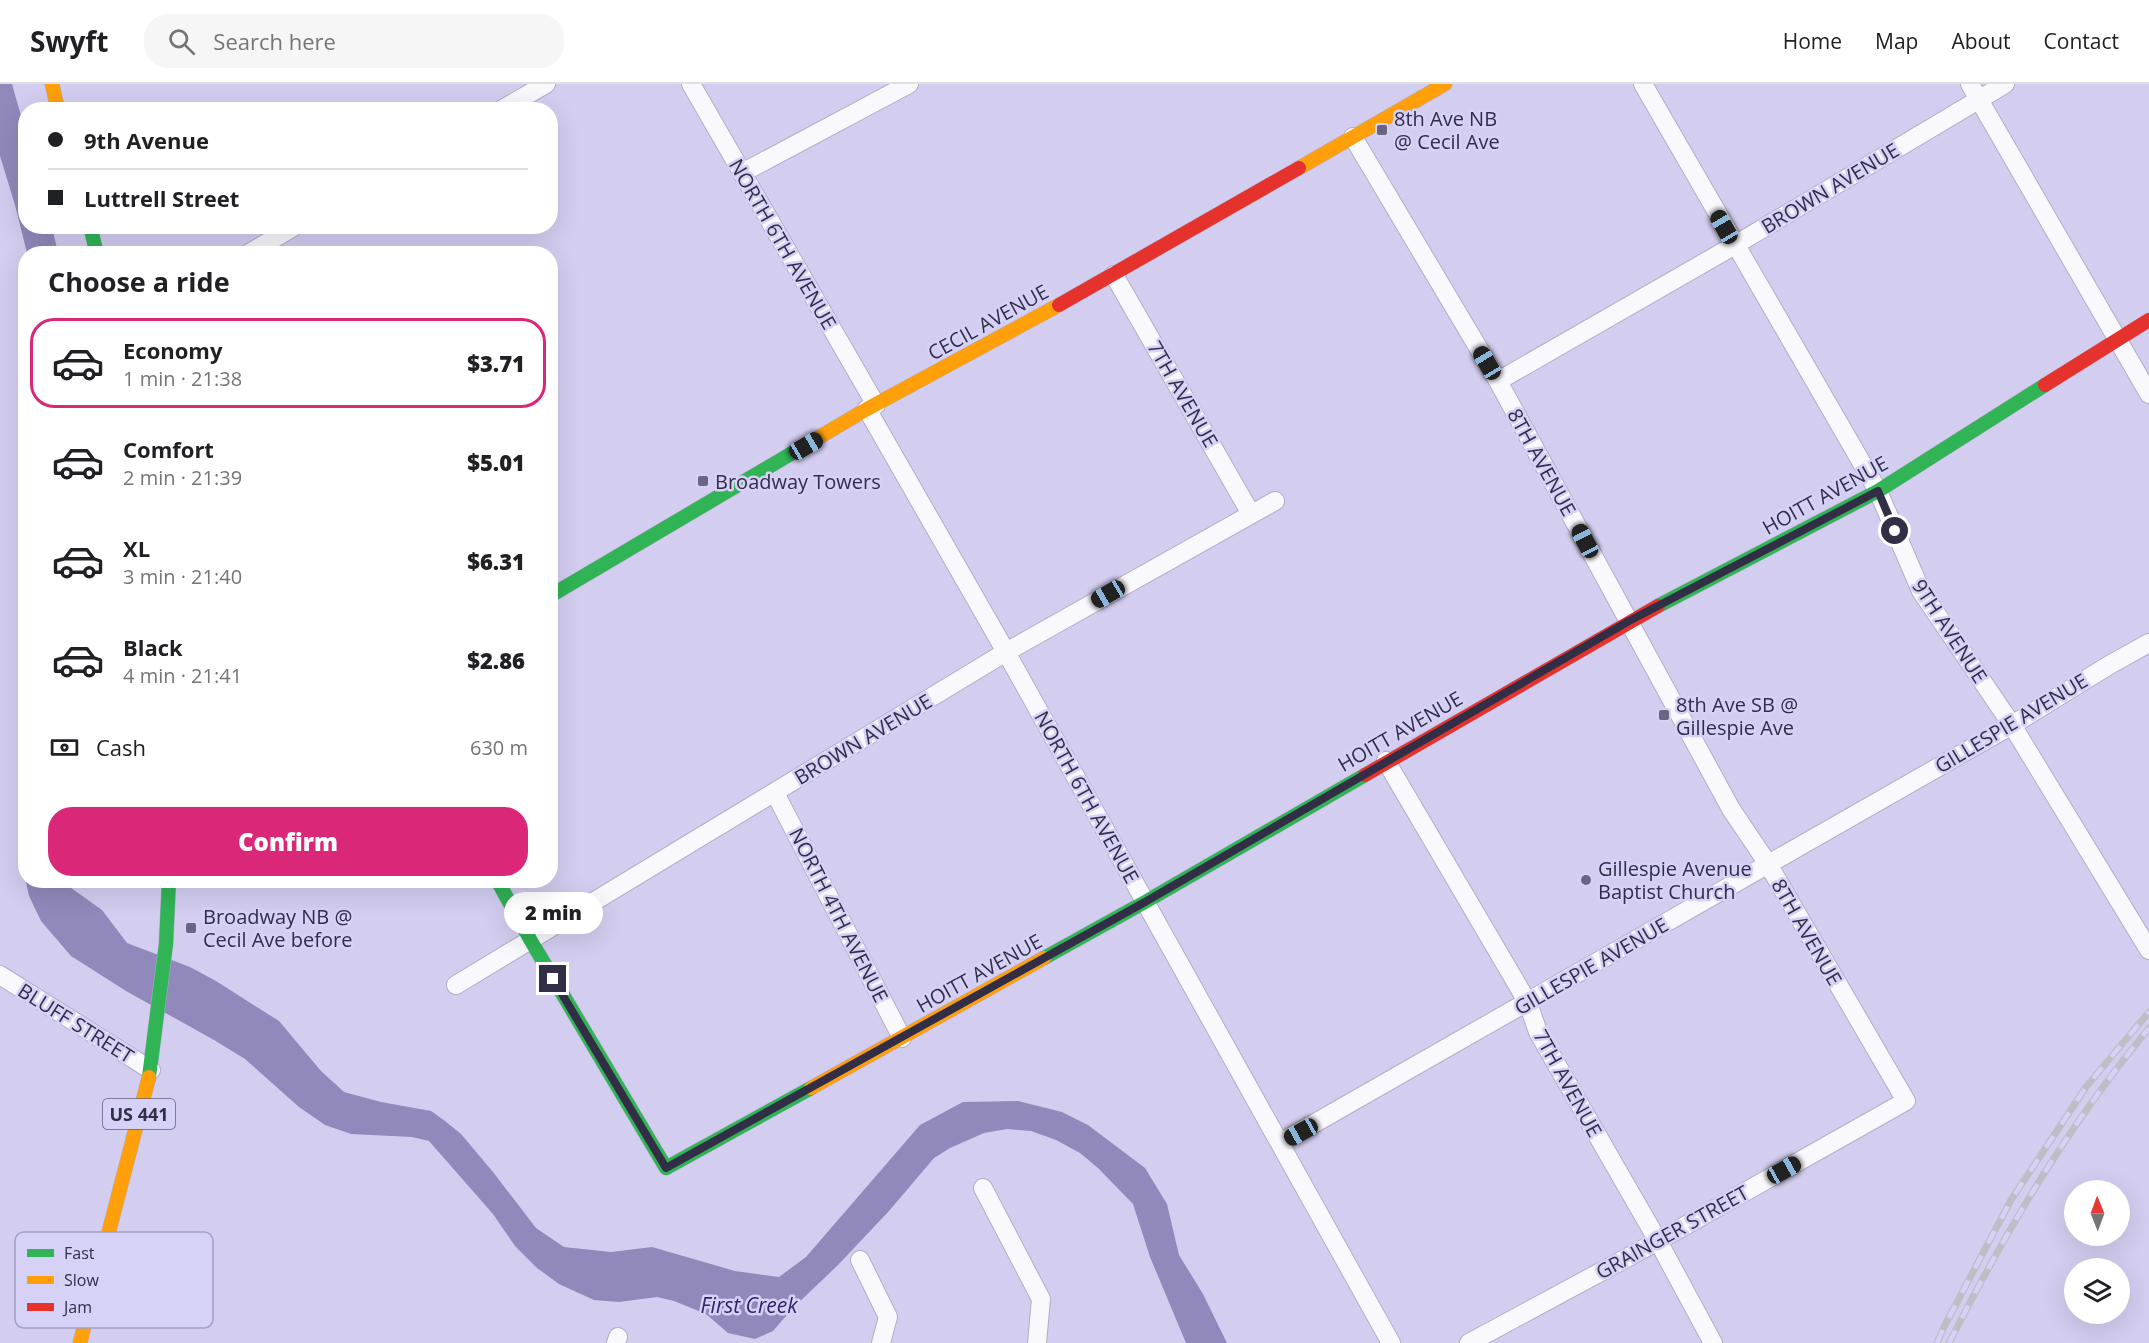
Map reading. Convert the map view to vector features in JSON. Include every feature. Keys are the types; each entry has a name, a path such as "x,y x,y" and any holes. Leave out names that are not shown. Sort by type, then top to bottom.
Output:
{"street":[{"path":"52,84 56,102"},
{"path":"515,102 546,84"},
{"name":"NORTH 6TH AVENUE","path":"691,84 1391,1343"},
{"path":"742,173 909,84"},
{"name":"CECIL AVENUE","path":"558,591 871,407 1114,275 1445,84"},
{"name":"9TH AVENUE","path":"1643,84 1878,491 1921,591 2012,725 2149,950"},
{"name":"BROWN AVENUE","path":"1498,381 1735,245 1974,92 2005,84"},
{"path":"1974,92 2149,394"},
{"name":"8TH AVENUE","path":"1353,137 1498,381 1731,809 1768,864 1906,1101"},
{"path":"261,246 282,234"},
{"name":"7TH AVENUE","path":"1114,275 1251,514"},
{"name":"HOITT AVENUE","path":"531,941 666,1168 1145,902 1629,621 1878,491 2149,320"},
{"name":"BROWN AVENUE","path":"456,985 1006,652 1275,501"},
{"name":"GILLESPIE AVENUE","path":"1280,1143 2012,725 2149,643"},
{"name":"7TH AVENUE","path":"1386,761 1528,1003 1538,1032 1658,1241 1713,1343"},
{"name":"NORTH 4TH AVENUE","path":"776,793 902,1038"},
{"name":"US 441","path":"108,1232 151,1070 166,944 169,888"},
{"path":"501,888 531,941"},
{"name":"BLUFF STREET","path":"0,975 151,1070"},
{"name":"GRAINGER STREET","path":"1469,1343 1658,1241 1906,1101"},
{"path":"983,1188 1041,1299 1037,1343"},
{"path":"106,1232 109,1227"},
{"path":"860,1260 888,1317 881,1343"},
{"name":"US 441","path":"80,1343 84,1328"}],"water":[{"path":"0,84 12,84 18,105 18,217 0,156"},
{"path":"22,234 54,234 56,246 25,246"},
{"name":"First Creek","path":"27,888 71,888 102,910 127,943 190,967 279,1021 321,1071 344,1092 381,1102 431,1111 461,1134 536,1228 564,1247 611,1252 652,1247 735,1271 779,1277 806,1257 920,1125 963,1102 1018,1101 1062,1112 1088,1125 1145,1168 1167,1204 1179,1255 1203,1294 1227,1343 1186,1343 1150,1257 1133,1204 1098,1168 1080,1153 1056,1140 1031,1131 1007,1129 984,1133 934,1158 889,1211 773,1331 755,1339 728,1333 706,1314 674,1301 657,1297 619,1302 594,1300 559,1284 537,1268 515,1246 493,1214 429,1141 412,1137 351,1134 325,1125 299,1107 245,1059 126,991 71,956 41,921"}],"railway":[{"path":"1937,1343 2011,1200 2086,1087 2149,1012"},
{"path":"1949,1343 1993,1260 2040,1180 2091,1103 2149,1028"}],"traffic: fast":[{"path":"92,234 95,246"},
{"path":"1658,606 1878,491 2045,385"},
{"path":"558,591 816,439"},
{"path":"1044,958 1365,775"},
{"path":"149,1077 166,944 169,888"},
{"path":"501,888 666,1168 811,1088"}],"traffic: slow":[{"path":"52,84 56,102"},
{"path":"1299,168 1445,84"},
{"path":"816,439 1059,305"},
{"path":"811,1088 1044,958"},
{"path":"109,1232 149,1077"},
{"path":"80,1343 84,1328"}],"traffic: jam":[{"path":"1059,305 1299,168"},
{"path":"2045,385 2149,320"},
{"path":"1365,775 1658,606"}],"place":[{"name":"8th Ave NB @ Cecil Ave","path":"1382,130"},
{"name":"Broadway Towers","path":"703,481"},
{"name":"8th Ave SB @ Gillespie Ave","path":"1664,715"},
{"name":"Gillespie Avenue Baptist Church","path":"1586,880"},
{"name":"Broadway NB @ Cecil Ave before","path":"191,928"}],"route":[{"path":"553,979 666,1168 1145,902 1629,621 1878,491 1895,531"}]}
